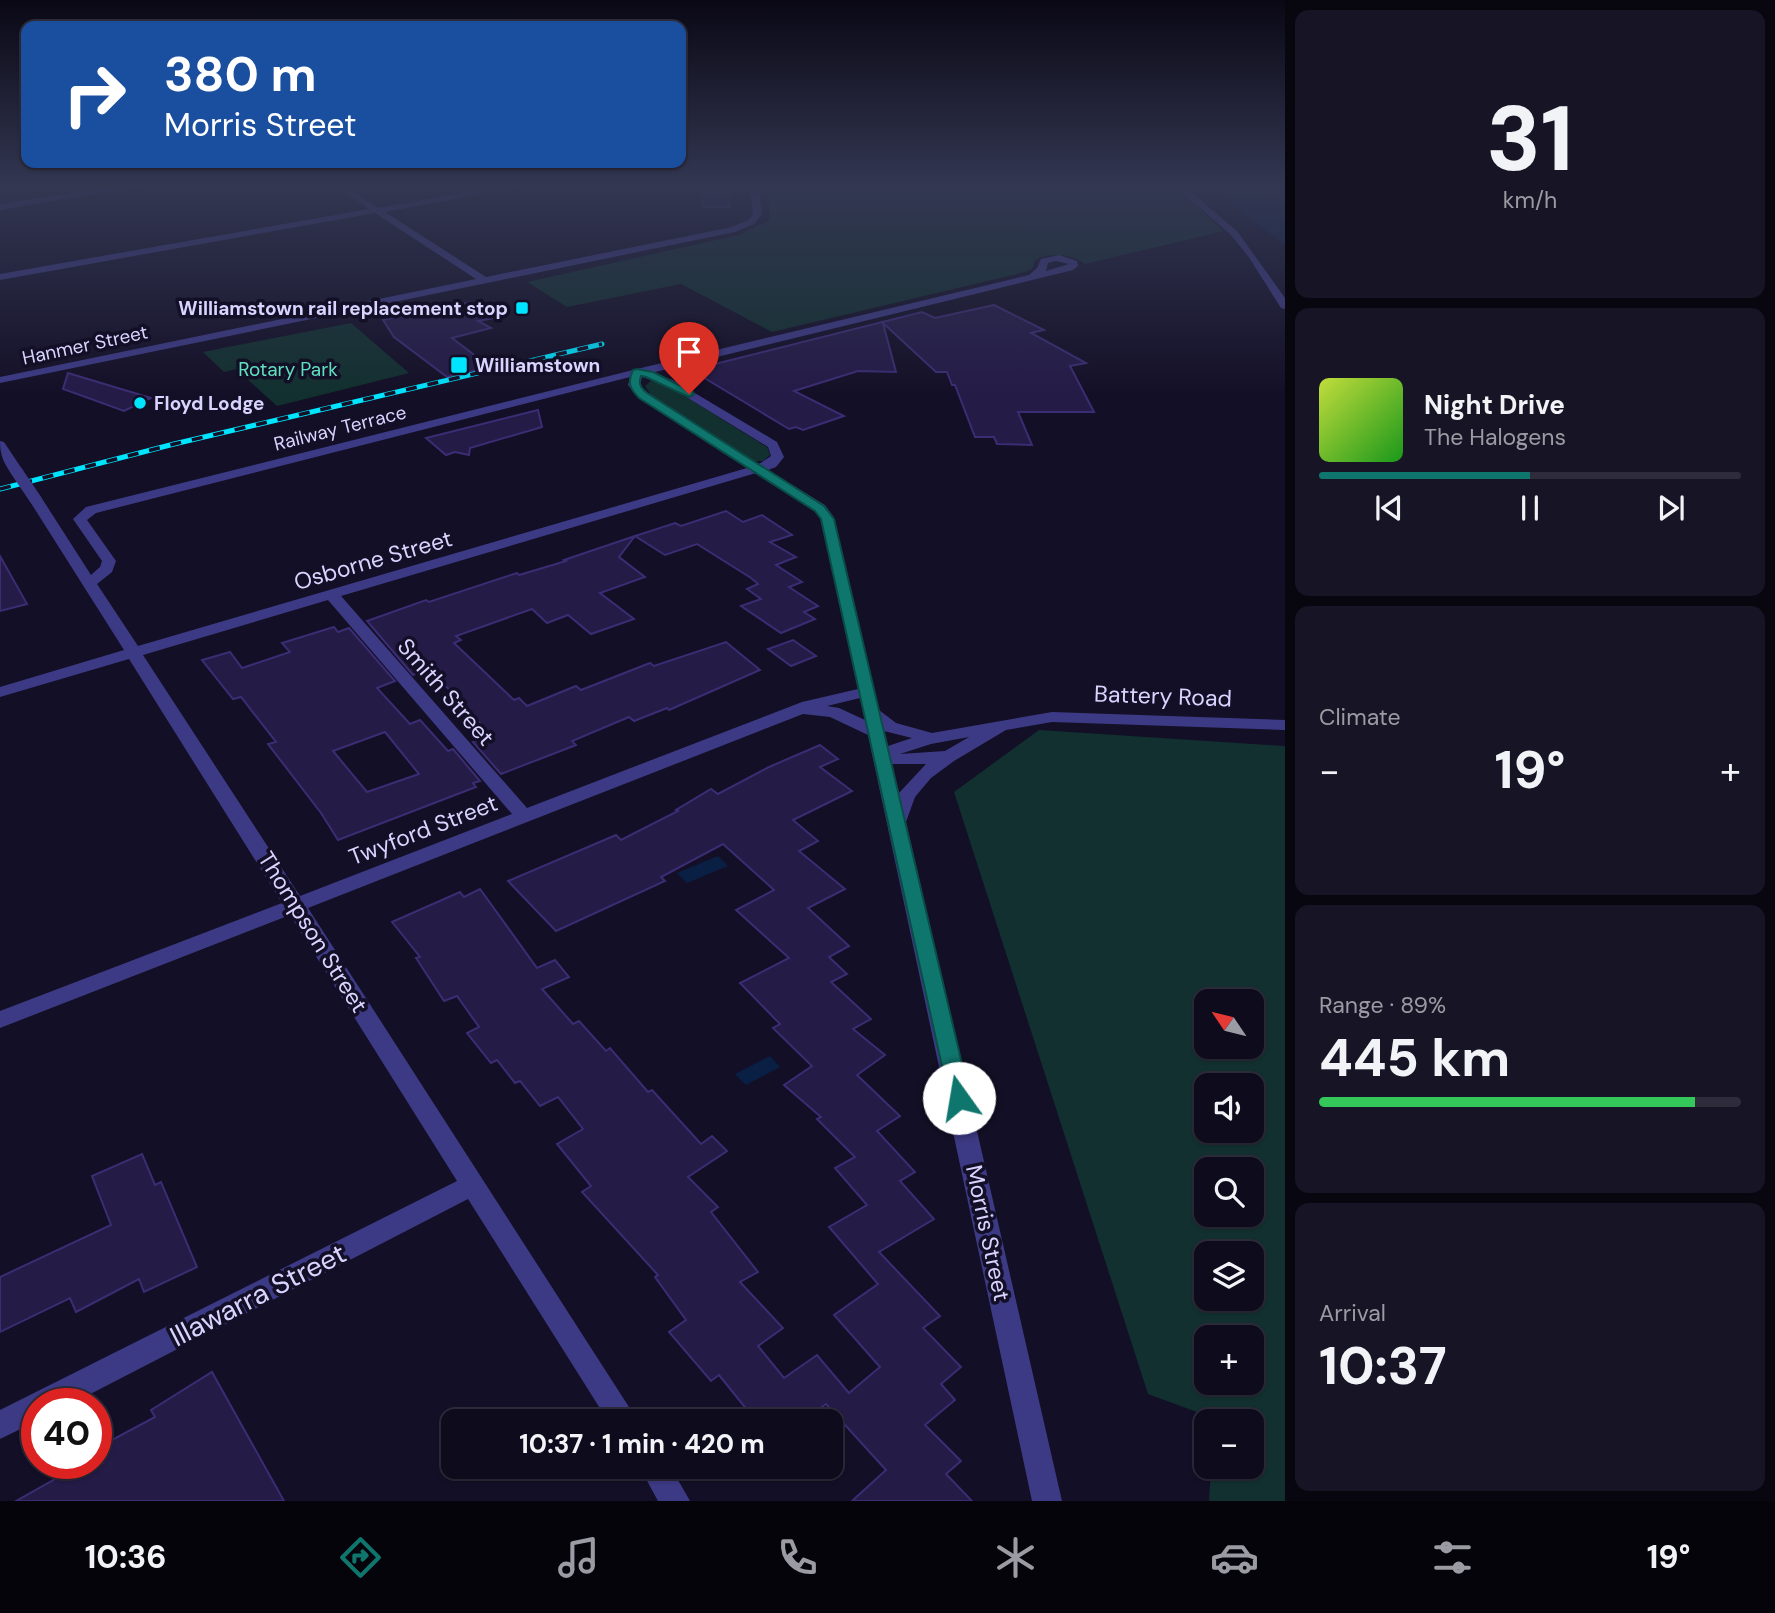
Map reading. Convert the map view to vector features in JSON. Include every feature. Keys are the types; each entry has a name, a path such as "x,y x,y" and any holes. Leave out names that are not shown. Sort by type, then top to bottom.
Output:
{"street":[{"path":"0,277 118,256"},
{"path":"447,256 485,281"},
{"name":"Hanmer Street","path":"0,380 605,256"},
{"path":"1253,256 1285,306"},
{"name":"Railway Terrace","path":"90,583 107,569 109,561 80,519 90,510 637,372 1070,268 1074,263 1052,258 1044,262 1044,268 1033,276"},
{"name":"Railway Terrace","path":"669,382 658,375 658,371 692,360"},
{"path":"637,372 669,382 775,447 778,458 757,469"},
{"name":"Morris Street","path":"637,372 634,385 643,395 826,515 897,821 1047,1501"},
{"name":"Thompson Street","path":"0,444 616,1409"},
{"name":"Osborne Street","path":"0,692 757,469"},
{"name":"Smith Street","path":"332,596 525,817"},
{"name":"Twyford Street","path":"0,1020 789,714 836,697 866,692"},
{"path":"789,714 810,710 830,711 879,748"},
{"path":"871,711 885,724 903,732 941,737"},
{"name":"Battery Road","path":"879,748 1038,718 1076,717 1285,726"},
{"name":"Battery Road","path":"879,748 936,759 966,747 1000,728 1038,718"},
{"name":"Battery Road","path":"897,821 905,799 915,785 966,747"},
{"name":"Illawarra Street","path":"73,1388 473,1185"},
{"path":"0,1425 21,1414"},
{"path":"661,1479 675,1501"}],"green space":[{"path":"644,256 1047,256 1035,260 1032,269 1025,272 772,332 681,284 567,307 527,282"},
{"path":"1067,256 1118,256 1085,264"},
{"name":"Rotary Park","path":"351,323 409,373 277,406 236,369 224,372 203,352"},
{"path":"651,381 667,385 767,447 770,455 763,461 753,461 651,395 645,386"},
{"path":"1039,730 1285,746 1285,1501 1209,1501 1210,1479 1264,1479 1264,1409 1194,1411 1148,1394 954,792"}],"water":[{"path":"718,856 728,866 687,883 677,873"},
{"path":"770,1056 780,1067 746,1085 735,1074"}],"building":[{"path":"471,302 494,318 478,321 491,328 452,338 490,367 447,377 394,337 383,320"},
{"path":"994,305 1044,330 1031,333 1086,363 1070,366 1094,412 1018,412 1032,445 997,444 994,437 975,437 955,385 952,385 947,372 936,372 883,323 896,372 858,371 794,391 844,416 803,430 796,427 789,429 691,370 922,312 935,318"},
{"path":"68,373 151,398 124,411 63,389"},
{"path":"538,410 542,427 470,448 469,455 455,452 446,455 426,438"},
{"path":"726,511 743,522 762,515 792,535 770,542 796,557 776,565 802,582 789,587 818,606 804,612 815,619 781,633 741,606 761,599 747,589 758,584 751,578 697,544 665,555 635,536 675,523 681,526"},
{"path":"635,536 619,557 645,577 600,593 634,619 591,634 568,615 547,623 532,609 456,636 461,640 454,643 514,700 519,698 527,706 576,686 581,690 650,663 654,666 726,642 760,670 669,710 667,708 634,721 629,717 572,741 576,745 501,774 473,742 492,736 443,683 440,685 422,671 413,675 367,621 426,600 429,602 517,573 519,575 566,561 564,560"},
{"path":"0,556 27,604 0,611"},
{"path":"334,627 338,632 349,628 395,681 377,688 410,724 420,720 448,751 453,749 480,781 473,783 476,787 338,840 321,813 268,744 276,742 241,697 233,699 202,660 230,652 242,668 290,652 282,643","holes":["385,732 419,774 367,792 333,751"]},
{"path":"793,640 816,656 791,666 768,649"},
{"path":"820,745 838,759 820,767 852,791 793,820 818,841 799,851 845,889 808,908 849,946 829,957 847,974 831,982 871,1019 853,1029 885,1055 857,1075 900,1116 877,1131 915,1172 900,1181 934,1219 879,1252 940,1316 923,1328 961,1367 941,1384 955,1400 925,1425 961,1461 946,1474 972,1501 852,1501 886,1470 843,1423 843,1409 831,1409 826,1404 819,1409 746,1409 719,1375 711,1381 669,1332 686,1320 655,1277 658,1275 582,1192 591,1186 557,1144 583,1129 558,1097 540,1106 520,1081 515,1083 497,1060 491,1063 467,1033 479,1027 457,996 444,1001 416,958 420,957 392,922 460,892 464,897 480,889 537,968 555,960 569,977 542,989 573,1024 579,1021 606,1051 610,1048 648,1092 652,1090 701,1144 712,1136 727,1151 688,1177 718,1207 711,1212 758,1272 740,1282 783,1328 758,1346 784,1378 817,1355 849,1393 880,1367 834,1315 878,1284 829,1227 867,1205 835,1168 855,1157 817,1119 821,1117 784,1085 812,1066 773,1028 780,1024 740,983 789,958 736,910 774,890 723,844 661,877 665,881 556,931 508,881 616,835 621,840 678,811 676,810 711,789 718,794 769,767"},
{"path":"142,1154 155,1185 161,1182 197,1267 144,1292 139,1279 76,1312 70,1298 0,1332 0,1277 111,1225 92,1176"},
{"path":"212,1372 284,1501 16,1501 55,1479 112,1479 112,1440 155,1417 151,1410"}],"railway":[{"path":"0,489 174,444 602,344"}],"place":[{"name":"Williamstown rail replacement stop","path":"522,308"},
{"name":"Williamstown","path":"459,365"},
{"name":"Floyd Lodge","path":"140,403"}],"route":[{"path":"689,394 649,374 637,372 634,380 634,385 643,395 820,509 828,519 959,1098"}]}
